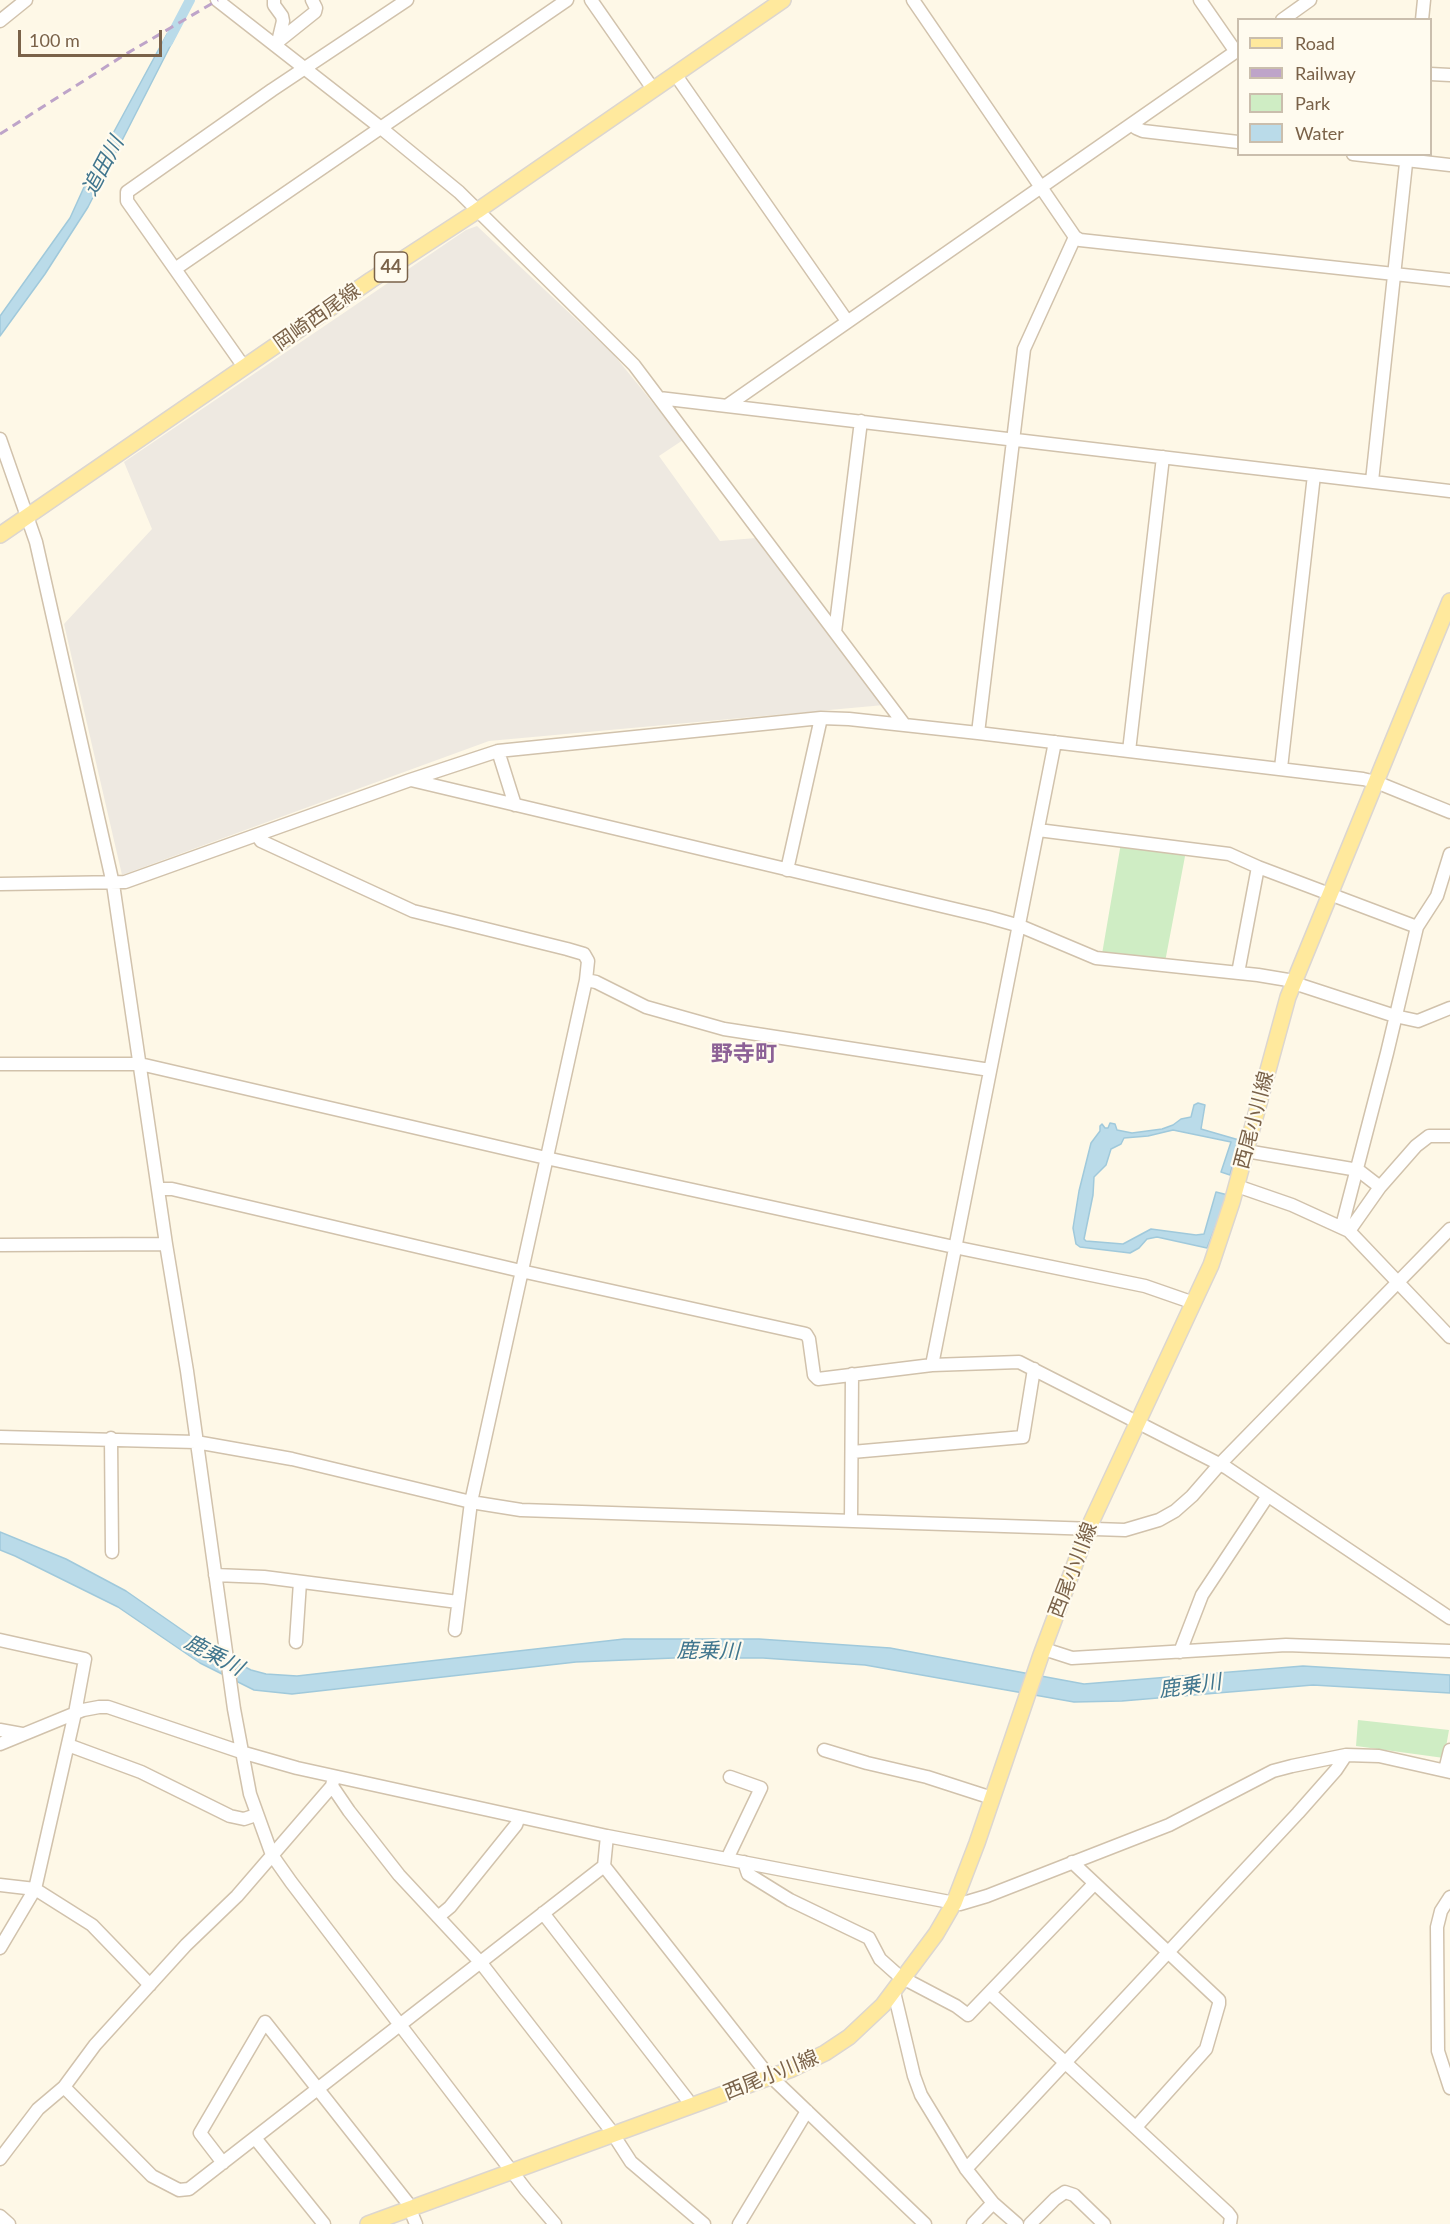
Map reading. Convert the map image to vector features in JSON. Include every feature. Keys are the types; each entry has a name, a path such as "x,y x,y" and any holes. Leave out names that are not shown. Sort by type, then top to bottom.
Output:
{"main road":[{"name":"岡崎西尾線","path":"0,535 783,0"},
{"name":"西尾小川線","path":"368,2224 810,2061 838,2045 871,2017 894,1992 936,1934 954,1903 1042,1652 1088,1529 1194,1303 1218,1246 1237,1186 1273,1047 1294,981 1450,601"}],"street":[{"path":"0,21 26,0"},
{"path":"217,0 278,42 305,68 459,192 623,354 659,398 904,724"},
{"path":"274,0 274,5 284,21 278,42"},
{"path":"278,42 315,12 315,4 312,0"},
{"path":"244,367 127,201 127,192 407,0"},
{"path":"175,269 567,0"},
{"path":"591,0 653,89"},
{"path":"913,0 1075,237 1092,242 1450,280"},
{"path":"1200,0 1237,50"},
{"path":"1285,18 1310,0"},
{"path":"1422,18 1424,0"},
{"path":"728,405 1237,52"},
{"path":"675,74 847,321"},
{"path":"1432,74 1450,75"},
{"path":"1134,124 1143,131 1237,142"},
{"path":"1380,156 1450,165"},
{"path":"1372,481 1407,158"},
{"path":"978,733 1012,439 1026,341 1075,237"},
{"path":"659,398 1450,491"},
{"path":"835,632 861,421"},
{"path":"0,439 36,542 113,884 187,1371 234,1709 241,1752 256,1815 272,1855 312,1910 526,2190 555,2224"},
{"path":"1129,751 1163,457"},
{"path":"1281,768 1314,475"},
{"path":"0,884 113,884 125,882 498,751 821,718 904,724 1281,768 1376,782 1450,812"},
{"path":"787,870 821,718"},
{"path":"932,1365 1055,742"},
{"path":"498,751 515,805"},
{"path":"410,780 1020,926 1096,958 1294,981 1300,986 1418,1021 1450,1008"},
{"path":"1038,830 1229,854 1417,927"},
{"path":"257,835 261,841 413,911 584,954 588,960 586,980 471,1502 455,1630"},
{"path":"1346,1228 1417,927 1437,896 1450,854"},
{"path":"1238,973 1258,867"},
{"path":"586,980 596,982 646,1007 724,1029 990,1070"},
{"path":"0,1064 140,1064 546,1158 1145,1286 1194,1303"},
{"path":"1346,1228 1416,1146 1429,1136 1450,1136"},
{"path":"1246,1151 1358,1170 1380,1187"},
{"path":"1237,1186 1292,1205 1346,1228 1450,1337"},
{"path":"159,1189 172,1189 521,1271 806,1334 815,1377 818,1379 932,1365 1015,1362 1034,1369 1219,1465 1450,1618"},
{"path":"0,1437 111,1438 196,1442 292,1459 471,1502 549,1512 1125,1530 1159,1520 1175,1511 1192,1496 1219,1465 1450,1229"},
{"path":"0,1245 166,1244"},
{"path":"852,1452 1023,1437 1034,1369"},
{"path":"851,1520 852,1374"},
{"path":"111,1438 112,1552"},
{"path":"1180,1652 1202,1595 1267,1497"},
{"path":"215,1575 237,1575 458,1602"},
{"path":"296,1642 300,1582"},
{"path":"0,1640 85,1659 68,1745 34,1889 31,1898 0,1948"},
{"path":"1042,1652 1072,1658 1286,1645 1450,1651"},
{"path":"0,1744 75,1713 91,1708 108,1707 333,1781 954,1903 965,1903 987,1896 1169,1825 1273,1771 1346,1755 1379,1756 1447,1771 1450,1750"},
{"path":"0,1730 23,1735"},
{"path":"68,1745 141,1772 230,1816 244,1819 256,1815"},
{"path":"824,1750 927,1777 992,1798"},
{"path":"966,2169 1298,1813 1336,1770 1346,1755"},
{"path":"727,1859 760,1788 729,1777"},
{"path":"0,2159 38,2109 64,2087 95,2045 186,1946 237,1896 333,1781"},
{"path":"333,1781 375,1845 481,1963 614,2134 631,2162 704,2224"},
{"path":"438,1917 450,1907 516,1825 519,1817"},
{"path":"607,1836 604,1866 771,2076 925,2224"},
{"path":"744,1862 748,1874 790,1900 869,1938 880,1959 904,1979 956,2006 968,2015 1094,1884"},
{"path":"1072,1862 1216,1997 1219,2004 1206,2049 1136,2127"},
{"path":"64,2087 152,2176 178,2190 189,2189 604,1866"},
{"path":"0,1885 34,1889 92,1925 150,1986"},
{"path":"1450,1897 1441,1911 1437,1927 1438,2051 1450,2088"},
{"path":"543,1913 690,2106"},
{"path":"894,1992 921,2095 966,2169 993,2203 1017,2224"},
{"path":"990,1993 1228,2213 1232,2221 1230,2224"},
{"path":"223,2163 200,2133 265,2022 411,2208 417,2224"},
{"path":"740,2224 807,2111"},
{"path":"255,2138 324,2224"},
{"path":"1030,2224 1065,2192 1074,2195 1104,2224"},
{"path":"973,2224 993,2203"},
{"path":"0,2216 9,2224"}],"shaded area":[{"path":"477,226 614,355 683,440 659,456 720,541 756,538 884,705 489,741 122,875 64,624 152,529 124,462 466,230"}],"green space":[{"path":"1121,843 1186,851 1165,962 1102,954"},
{"path":"1358,1720 1449,1730 1444,1758 1356,1746"}],"water":[{"path":"181,25 88,207 45,274 0,336 0,316 70,218 85,185 167,34"},
{"path":"1198,1103 1205,1105 1201,1129 1239,1140 1230,1175 1221,1172 1231,1142 1173,1130 1148,1136 1124,1138 1121,1144 1111,1149 1106,1165 1094,1177 1093,1195 1084,1239 1123,1244 1151,1229 1204,1234 1216,1192 1228,1195 1207,1248 1157,1237 1147,1239 1139,1248 1130,1253 1080,1247 1076,1244 1073,1228 1079,1191 1091,1143 1100,1131 1100,1126 1102,1124 1108,1128 1110,1123 1115,1124 1117,1130 1132,1133 1162,1129 1181,1119 1191,1117 1194,1105"},
{"name":"鹿乗川","path":"0,1532 66,1559 126,1591 208,1648 251,1670 266,1674 297,1676 624,1639 759,1639 890,1648 1084,1684 1303,1666 1450,1675 1450,1693 1313,1685 1122,1701 1074,1702 865,1665 763,1658 674,1658 576,1662 292,1694 254,1690 200,1663 118,1607 0,1550"}],"waterway":[{"name":"追田川","path":"168,42 190,0"}],"railway":[{"path":"0,134 126,54 218,0"}],"district":[{"name":"野寺町","path":"744,1054"}]}
